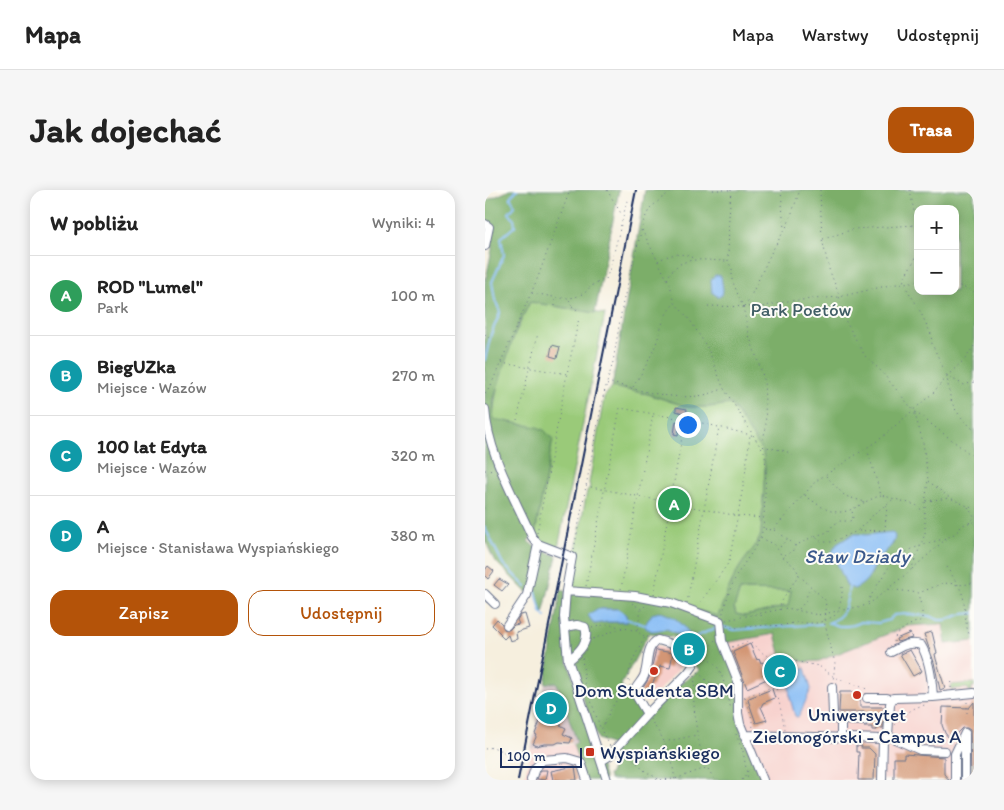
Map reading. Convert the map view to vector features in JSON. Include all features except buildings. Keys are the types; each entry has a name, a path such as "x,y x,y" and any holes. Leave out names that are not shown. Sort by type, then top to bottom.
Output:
{"street":[{"path":"485,224 489,227 485,246"},
{"path":"485,409 490,439 502,471 532,537 537,542 572,557 566,591 565,627 568,661 607,780"},
{"path":"507,625 525,600 529,589 537,542"},
{"path":"566,591 652,597 688,607 721,626 725,649 739,681 741,698 740,724 763,780"},
{"path":"485,594 495,604"},
{"path":"565,627 581,626 586,630 587,638 568,661"},
{"path":"601,761 613,752 693,666 691,658 684,650 658,640 651,646 644,676 633,691 647,714"},
{"path":"893,651 902,645 911,643 921,645 925,652 932,680 933,697"},
{"path":"832,687 833,715 837,720 864,721"},
{"path":"867,698 887,698 891,700 893,698 974,693"},
{"path":"882,780 891,700"},
{"path":"841,720 841,738"},
{"path":"955,780 955,754 965,733 967,747 966,775"},
{"path":"744,735 886,738 920,750 945,751"},
{"path":"531,780 535,768 543,760 567,758 581,762 587,780"}],"path":[{"path":"485,393 491,385 531,293 570,190"},
{"path":"607,190 623,215"},
{"path":"572,557 590,457 613,362 623,302 644,220 650,208 672,190"},
{"path":"713,190 731,190 729,261 733,269 732,280 743,307 749,335 764,379 766,428 761,446"},
{"path":"781,190 784,230"},
{"path":"743,307 749,302 771,252 784,230 800,190"},
{"path":"820,190 822,239 829,269 845,320 865,356 881,370 914,411 974,456"},
{"path":"910,190 914,218"},
{"path":"531,293 559,299 569,299 583,294 593,285 606,279 628,197"},
{"path":"822,239 854,229 914,225"},
{"path":"642,230 667,279 675,303 690,320 708,349 724,388 765,454 764,528 761,538 736,577 721,626 693,666 695,682 693,703 697,735 707,768 716,780"},
{"path":"657,262 662,258 680,254 704,261 729,261"},
{"path":"667,279 670,271 678,264 695,259"},
{"path":"914,261 903,283 917,305 931,334 932,344 947,376 949,395 954,408 958,415 974,430"},
{"path":"708,306 761,307 788,301 839,297 914,282"},
{"path":"959,286 974,292"},
{"path":"555,306 556,297"},
{"path":"569,299 572,306 577,310"},
{"path":"633,388 656,344 668,309 675,303"},
{"path":"537,542 579,318"},
{"path":"517,420 539,333"},
{"path":"485,334 489,338"},
{"path":"773,530 816,481 866,448 914,411 966,358 974,346"},
{"path":"501,363 567,374"},
{"path":"947,376 965,385 974,382"},
{"path":"606,385 611,383 659,394 688,396 714,393 724,388"},
{"path":"588,589 586,589 620,408 719,427 755,436"},
{"path":"911,570 925,534 928,480 923,442 914,411"},
{"path":"620,594 653,414"},
{"path":"637,631 641,610 652,597 685,420"},
{"path":"688,607 719,427"},
{"path":"696,607 729,562 745,476 750,435"},
{"path":"761,446 786,450 795,457"},
{"path":"866,448 881,495"},
{"path":"485,470 502,471"},
{"path":"825,476 845,496 865,502"},
{"path":"928,480 950,498 974,509"},
{"path":"586,486 738,516 764,518"},
{"path":"805,495 822,508 833,512 852,510 881,495 916,505 925,513"},
{"path":"814,536 822,542 832,542 857,531 895,498"},
{"path":"926,501 950,498"},
{"path":"857,531 885,530 887,504"},
{"path":"967,506 974,518 968,524"},
{"path":"782,556 792,552 795,546 814,536 828,532 833,525 840,521 850,521 853,519 852,510"},
{"path":"721,626 740,619 787,608 818,615 868,605 959,531 961,525 974,522"},
{"path":"764,528 773,530 788,539 795,546"},
{"path":"761,538 769,540 779,548 782,556 794,566 799,574 826,602 824,622 835,663 832,687"},
{"path":"779,548 788,539"},
{"path":"868,605 870,597 896,559 907,551 939,539 947,539"},
{"path":"947,567 958,585 964,601 969,634"},
{"path":"779,610 782,601 799,574"},
{"path":"889,589 918,593 941,584 958,585 974,582"},
{"path":"798,610 804,603 811,586"},
{"path":"721,626 733,628 824,622 839,612 842,587"},
{"path":"893,651 896,634 907,628 912,622 922,620 922,609 918,593"},
{"path":"761,614 763,625"},
{"path":"586,630 607,624 637,631 645,637 649,636 658,640"},
{"path":"613,752 601,730 585,683 583,645 624,627"},
{"path":"601,730 620,695 633,691 629,676 635,655 645,637"},
{"path":"725,649 746,642 751,643 765,654 819,666 834,677 867,689"},
{"path":"702,655 718,668 732,709"},
{"path":"693,666 706,680 726,692 741,698 751,715 753,728"},
{"path":"951,680 951,688"},
{"path":"741,698 772,687 776,688 785,732"},
{"path":"967,700 967,713"},
{"path":"886,738 903,716 920,706 926,705"},
{"path":"647,714 664,742 672,761 675,780"},
{"path":"664,742 697,735"},
{"path":"739,742 743,752 748,780"},
{"path":"743,752 744,744"},
{"path":"619,745 645,772 660,780"},
{"path":"485,749 493,747 510,755"},
{"path":"742,780 752,766"},
{"path":"656,780 675,780 707,768"},
{"path":"679,778 683,780"}],"shaded area":[{"name":"Uniwersytet Zielonogórski - Campus A","path":"944,624 946,644 974,641 974,780 763,780 740,714 724,643 776,634"},
{"path":"647,642 680,654 680,668 648,703 636,684"},
{"path":"545,683 557,683 577,742 531,749"},
{"path":"573,744 584,780 524,780 531,749"}],"green space":[{"path":"510,190 619,190 595,313 530,302 517,327 494,399 493,419 537,427 544,430 553,439 535,534 528,541 536,548 557,556 543,614 535,589 526,592 494,560 485,540 485,283 492,249 491,226 485,220 485,201"},
{"name":"Park Poetów","path":"645,190 974,190 974,641 946,644 943,624 908,626 819,661 806,662 781,657 775,634 724,643 739,681 739,724 762,780 610,780 608,776 616,763 612,745 598,739 579,689 569,650 567,637 568,594 645,595 718,616 727,591 761,534 765,469 763,452 731,404 688,407 648,394 612,387","holes":["859,534 894,543 879,558 870,576 847,586 844,577","740,590 791,591 788,606 745,616 736,614 734,608","597,609 618,609 626,615 627,622 594,624","649,633 680,638 676,649 700,670 677,686 645,717 621,685"]},
{"path":"530,302 605,314 558,548 543,543 535,534 553,438 493,419 494,404 501,374 517,330"},
{"path":"612,387 648,394 688,407 709,407 731,403 763,452 765,469 761,534 759,541 740,567 718,616 574,590 569,587 587,491 590,487 589,483 604,397"},
{"path":"561,590 565,591 565,651 605,780 584,780 573,744 577,742 557,683 545,683"},
{"path":"740,590 791,591 789,606 745,616 736,614 734,607"},
{"path":"974,683 974,687 971,687 972,691 969,691 968,688 953,689 952,692 951,685"}],"water":[{"path":"715,275 721,276 723,290 722,295 718,297 712,292 711,280"},
{"name":"Staw Dziady","path":"892,532 895,536 893,543 879,559 867,580 854,589 847,586 832,552 837,544 853,534 866,535"},
{"path":"597,609 618,609 626,615 627,622 594,624 588,615"},
{"path":"660,612 674,618 681,624 690,635 688,639 667,629 652,631 646,628 645,625 652,614"},
{"path":"805,668 811,689 797,717 795,716 790,698 788,677 791,673"}],"waterway":[{"path":"485,360 491,334 500,313 495,300 492,282 504,255 501,238 515,226 514,219 509,213 515,206 510,197 517,190"},
{"path":"485,528 503,564 526,587"},
{"path":"828,623 839,617 845,609 849,587"},
{"path":"531,588 536,592 541,612 546,617"},
{"path":"830,623 839,626 854,625 860,622 879,623 889,620 894,615 907,614 945,620 963,614 974,613"},
{"path":"626,619 645,625"},
{"path":"723,627 734,630 822,624"},
{"path":"690,635 695,637 718,627"}],"tunnel":[{"path":"968,747 974,747"},
{"path":"968,772 974,772"}],"railway":[{"path":"518,780 636,190"}],"place":[{"name":"ROD \"Lumel\"","path":"674,504"},
{"name":"BiegUZka","path":"689,649"},
{"name":"Dom Studenta SBM","path":"654,671"},
{"name":"100 lat Edyta","path":"780,671"},
{"name":"Uniwersytet Zielonogórski - Campus A","path":"857,695"},
{"name":"A","path":"551,708"},
{"name":"Wyspiańskiego","path":"590,752"}]}
